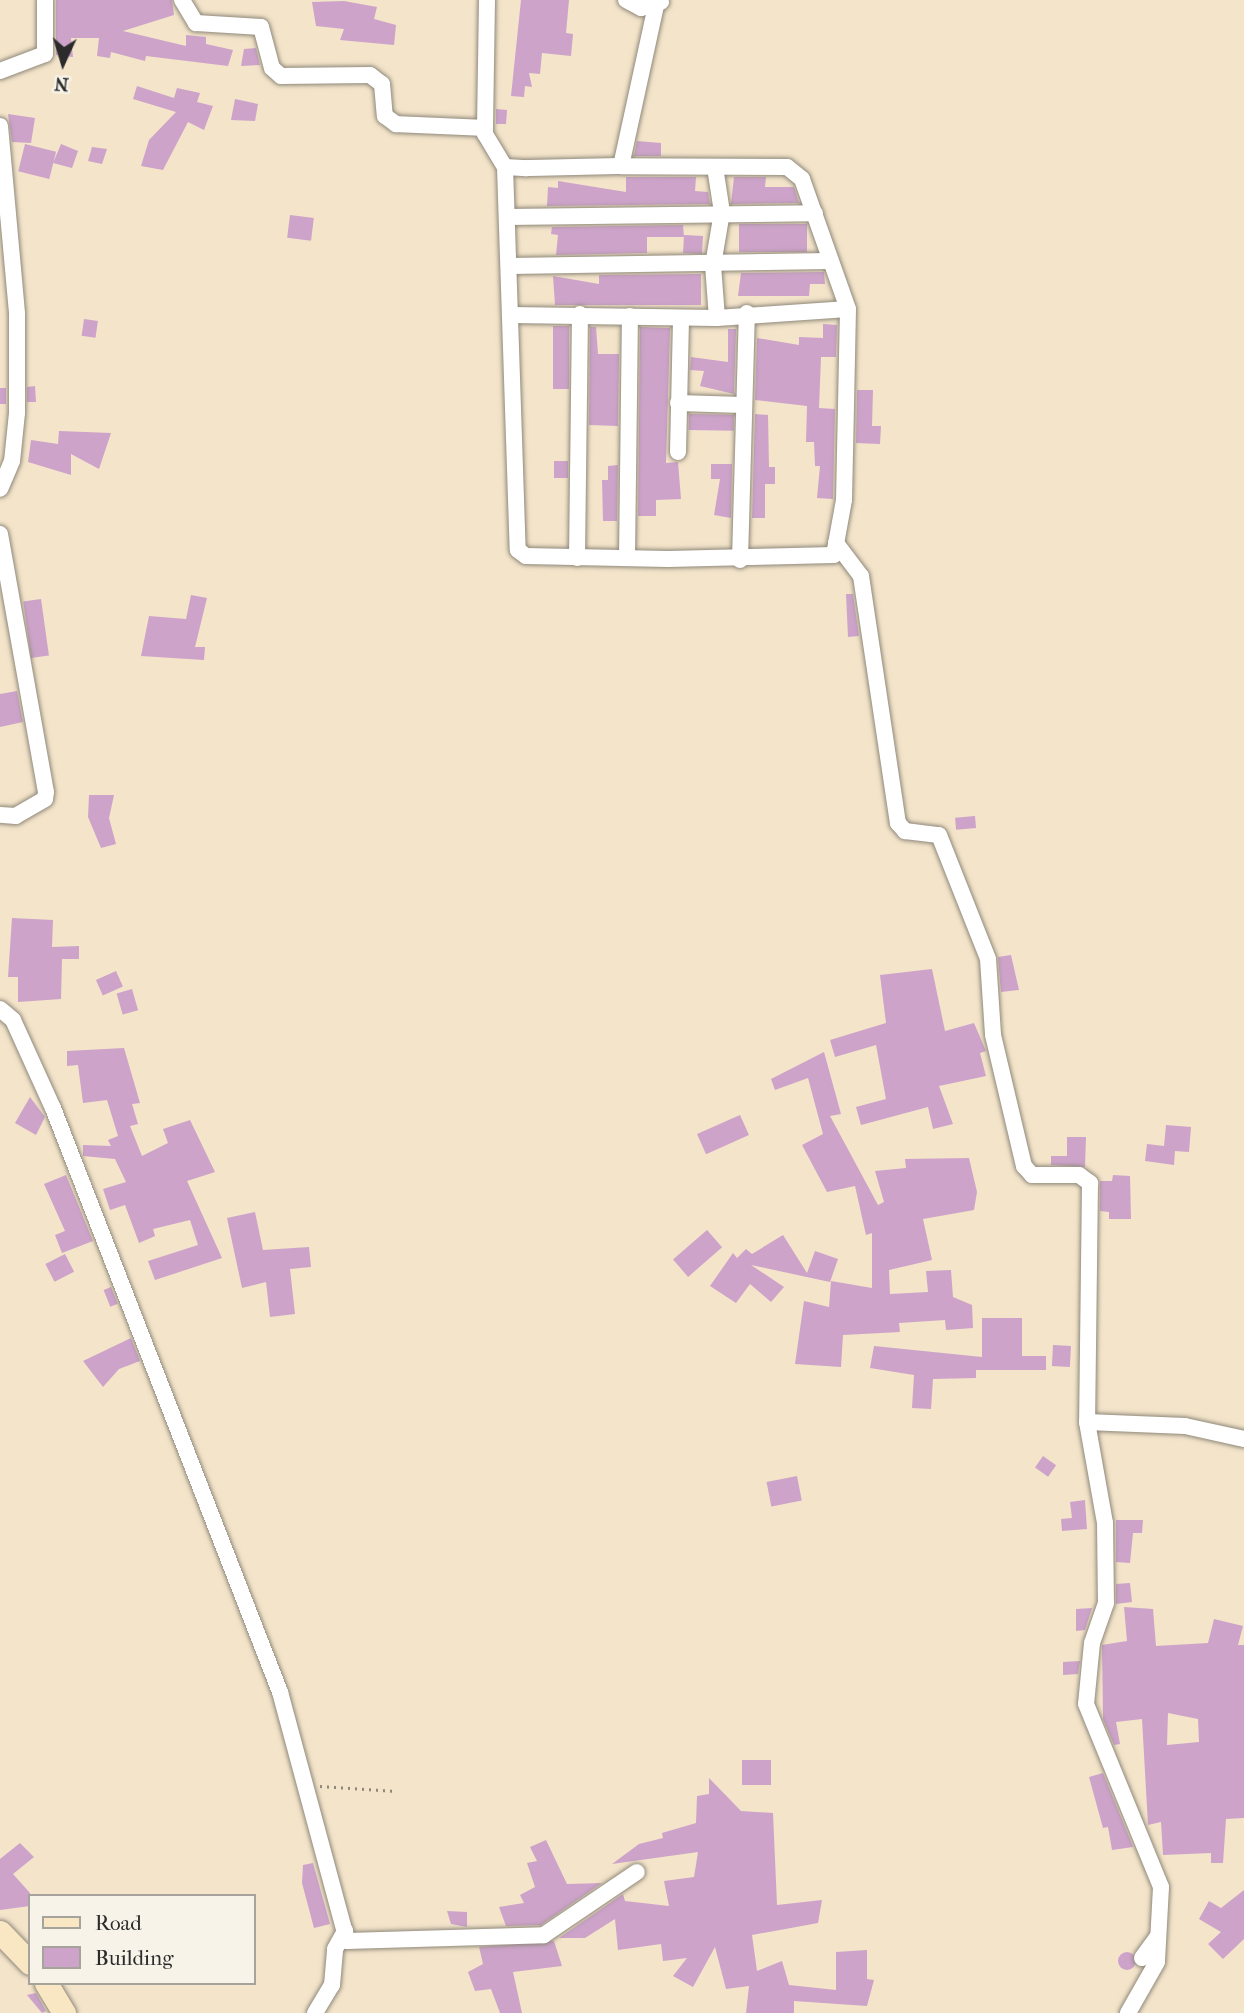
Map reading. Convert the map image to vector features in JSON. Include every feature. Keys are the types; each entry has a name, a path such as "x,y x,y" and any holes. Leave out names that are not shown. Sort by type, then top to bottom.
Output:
{"street":[{"path":"0,71 45,54 45,0"},
{"path":"182,0 196,23 261,27 272,68 281,76 370,75 379,78 385,116 396,124 484,128"},
{"path":"487,0 484,128 505,167 510,266 515,543 526,555 577,558 740,560 824,558 834,555 844,500 848,309 829,261 815,213 795,169 505,167"},
{"path":"621,166 659,3 641,8 626,0"},
{"path":"0,126 2,186 17,314 17,413 12,461 0,489"},
{"path":"715,167 722,212 713,265 718,318"},
{"path":"507,217 722,212 815,213"},
{"path":"510,266 713,265 829,261"},
{"path":"511,315 718,318 747,313 848,309"},
{"path":"740,560 747,313"},
{"path":"577,558 580,314"},
{"path":"626,558 630,316"},
{"path":"678,452 681,318"},
{"path":"678,403 743,405"},
{"path":"0,534 46,792 45,799 16,816 0,815"},
{"path":"836,544 861,576 898,823 905,831 939,835 988,959 993,1035 1024,1166 1032,1175 1079,1175 1090,1183 1087,1422 1105,1523 1106,1603 1093,1643 1086,1704 1161,1887 1159,1934 1152,1978 1128,2013"},
{"path":"0,1009 13,1020 79,1173 280,1692 347,1941 544,1935 637,1872"},
{"path":"1087,1422 1185,1426 1244,1439"},
{"path":"315,2013 332,1985 335,1949 345,1931"},
{"path":"0,1932 28,1961"},
{"path":"1142,1958 1159,1934"},
{"path":"47,1985 65,2013"}],"path":[{"path":"303,1785 396,1791"}],"building":[{"path":"56,0 172,0 174,15 123,31 186,46 186,35 206,37 206,44 233,50 228,66 146,56 145,61 111,52 110,58 97,56 99,38 71,38 73,57 56,55"},
{"path":"521,0 569,0 566,33 573,34 571,56 542,53 540,74 529,73 532,87 525,86 524,97 511,96"},
{"path":"344,1 377,7 374,19 396,25 394,45 340,40 344,29 316,26 312,2"},
{"path":"256,48 260,65 241,66 244,49"},
{"path":"137,86 174,98 177,88 200,93 197,102 213,106 204,130 188,122 163,170 141,166 149,140 176,112 133,99"},
{"path":"235,99 258,104 255,121 231,120"},
{"path":"496,109 507,110 506,124 496,124"},
{"path":"8,114 35,118 31,143 12,142"},
{"path":"637,141 661,143 661,156 634,156"},
{"path":"25,144 56,152 49,179 18,171"},
{"path":"61,144 78,151 72,168 53,163"},
{"path":"92,147 107,149 102,164 88,161"},
{"path":"626,177 696,177 695,191 708,192 710,204 547,206 548,187 558,188 558,181 626,192"},
{"path":"734,177 766,177 765,187 794,187 799,203 731,204"},
{"path":"290,215 314,218 311,241 287,238"},
{"path":"739,224 807,224 807,252 739,252"},
{"path":"683,225 684,237 647,237 647,253 556,255 558,235 551,234 552,227"},
{"path":"684,235 703,236 702,254 683,253"},
{"path":"824,272 825,284 810,284 809,296 738,296 741,273"},
{"path":"701,274 701,305 555,305 553,276 599,284 599,275"},
{"path":"84,319 98,321 95,338 82,336"},
{"path":"823,324 837,325 836,357 821,357 819,408 835,409 833,499 817,498 820,466 815,466 814,442 806,442 807,406 755,400 757,338 799,345 799,337 823,338"},
{"path":"553,326 569,326 569,389 553,389"},
{"path":"590,327 596,327 598,354 619,354 618,426 589,425"},
{"path":"640,327 670,328 666,463 678,462 681,499 656,500 656,516 638,516"},
{"path":"728,329 736,329 734,394 700,386 704,371 690,370 691,357 728,362"},
{"path":"35,386 36,402 27,402 27,387"},
{"path":"0,388 6,388 6,404 0,404"},
{"path":"857,390 873,390 872,426 881,426 880,444 856,443"},
{"path":"689,414 734,415 734,431 689,430"},
{"path":"755,414 768,415 769,467 775,467 775,484 765,484 765,518 752,518"},
{"path":"59,431 111,433 99,469 71,454 71,475 28,462 31,440 58,444"},
{"path":"554,461 568,461 568,478 554,478"},
{"path":"711,464 732,464 731,518 714,515 720,479 711,479"},
{"path":"618,465 617,521 603,521 602,480 608,480 608,466"},
{"path":"846,594 853,594 859,636 848,637"},
{"path":"191,595 207,598 195,647 205,647 204,660 141,656 149,616 186,619"},
{"path":"41,599 49,655 31,658 23,602"},
{"path":"17,691 23,722 0,727 0,694"},
{"path":"89,795 114,795 109,818 116,844 101,848 88,817"},
{"path":"975,816 976,828 956,830 955,818"},
{"path":"12,918 53,920 52,947 79,946 79,959 62,959 61,999 18,1002 18,977 8,977"},
{"path":"1011,955 1019,990 1001,992 998,957"},
{"path":"932,969 945,1031 974,1023 986,1051 980,1053 986,1076 939,1086 953,1124 933,1129 928,1107 861,1125 856,1107 886,1099 876,1045 835,1057 830,1040 886,1023 880,975"},
{"path":"116,971 123,987 103,995 96,980"},
{"path":"132,989 138,1010 123,1015 117,993"},
{"path":"124,1048 140,1103 132,1104 138,1124 130,1126 142,1156 168,1143 163,1129 190,1120 215,1172 187,1181 222,1258 155,1280 148,1261 198,1245 190,1220 153,1229 155,1236 139,1243 125,1205 110,1210 103,1189 126,1182 115,1159 83,1156 83,1145 111,1146 108,1140 118,1136 107,1100 83,1103 78,1065 67,1066 67,1051"},
{"path":"824,1052 841,1114 830,1116 878,1205 884,1202 875,1171 906,1168 905,1159 969,1158 977,1192 974,1210 923,1219 932,1260 889,1270 890,1294 928,1292 926,1271 951,1270 953,1297 972,1305 973,1328 946,1330 945,1320 899,1323 900,1332 843,1335 841,1367 795,1364 804,1301 829,1307 831,1281 872,1288 872,1233 866,1235 855,1186 827,1192 802,1145 823,1134 808,1078 775,1090 771,1079"},
{"path":"30,1097 45,1117 36,1135 15,1123"},
{"path":"740,1115 749,1135 706,1154 697,1134"},
{"path":"1166,1125 1191,1127 1189,1152 1175,1151 1174,1165 1145,1161 1147,1144 1164,1146"},
{"path":"1067,1137 1086,1137 1085,1167 1051,1165 1051,1156 1067,1156"},
{"path":"66,1175 93,1241 62,1253 55,1235 65,1231 44,1184"},
{"path":"1113,1175 1130,1176 1131,1219 1109,1219 1109,1212 1100,1211 1100,1181 1112,1181"},
{"path":"255,1212 263,1250 309,1247 311,1267 290,1269 295,1314 270,1317 266,1282 242,1288 227,1218"},
{"path":"707,1230 722,1247 688,1277 673,1260"},
{"path":"783,1235 807,1273 815,1251 838,1259 830,1282 751,1265 784,1287 771,1302 750,1284 736,1303 710,1286 733,1253 737,1258 746,1249 752,1254"},
{"path":"65,1254 74,1272 54,1282 45,1264"},
{"path":"111,1287 118,1304 110,1307 104,1290"},
{"path":"982,1318 1022,1318 1022,1356 1046,1356 1046,1370 976,1370 976,1378 933,1379 931,1409 912,1408 914,1375 870,1368 874,1346 982,1357"},
{"path":"131,1338 140,1361 119,1369 103,1387 83,1361"},
{"path":"1053,1345 1071,1346 1070,1367 1052,1366"},
{"path":"1043,1456 1056,1465 1048,1477 1035,1467"},
{"path":"797,1476 802,1501 771,1506 767,1482"},
{"path":"1085,1500 1087,1529 1062,1531 1061,1519 1072,1518 1070,1502"},
{"path":"1116,1520 1143,1520 1142,1533 1133,1533 1130,1563 1116,1562"},
{"path":"1130,1583 1132,1602 1116,1604 1116,1584"},
{"path":"1124,1607 1153,1609 1156,1646 1208,1643 1214,1619 1243,1626 1238,1645 1244,1645 1244,1818 1226,1819 1223,1863 1211,1863 1211,1853 1163,1855 1161,1822 1148,1825 1142,1719 1116,1722 1120,1744 1114,1745 1103,1719 1102,1645 1127,1641","holes":["1168,1713 1198,1719 1199,1742 1167,1745"]},
{"path":"1092,1608 1085,1630 1076,1631 1076,1609"},
{"path":"1080,1661 1078,1674 1063,1675 1063,1662"},
{"path":"742,1760 771,1760 771,1785 742,1785"},
{"path":"1103,1773 1133,1847 1112,1850 1108,1827 1103,1828 1089,1777"},
{"path":"709,1778 741,1811 773,1813 777,1905 822,1900 818,1923 752,1935 757,1971 782,1961 789,1985 836,1990 836,1952 867,1950 867,1979 874,1980 867,2006 794,2001 794,2013 746,2013 749,1986 726,1989 715,1947 693,1987 673,1976 687,1958 663,1961 661,1944 618,1950 615,1919 585,1938 559,1938 623,1894 625,1901 669,1906 664,1881 694,1877 698,1852 612,1864 639,1844 663,1838 662,1833 696,1823 697,1796 709,1794"},
{"path":"546,1840 567,1884 602,1883 541,1925 506,1926 499,1907 524,1903 520,1895 535,1887 527,1863 537,1861 530,1847"},
{"path":"20,1843 34,1857 13,1874 30,1893 28,1906 0,1910 0,1859"},
{"path":"313,1863 330,1924 314,1928 302,1883 303,1865"},
{"path":"1244,1890 1244,1939 1223,1959 1208,1944 1221,1932 1199,1919 1209,1901 1221,1908"},
{"path":"447,1911 467,1912 467,1927 451,1924"},
{"path":"554,1941 562,1966 513,1972 522,2013 500,2013 491,1989 475,1991 468,1972 483,1964 479,1947"},
{"path":"1127,1952 1133,1955 1136,1961 1133,1967 1127,1970 1121,1967 1118,1961 1121,1955"},
{"path":"36,1993 46,2011 42,2013 27,1995"}]}
